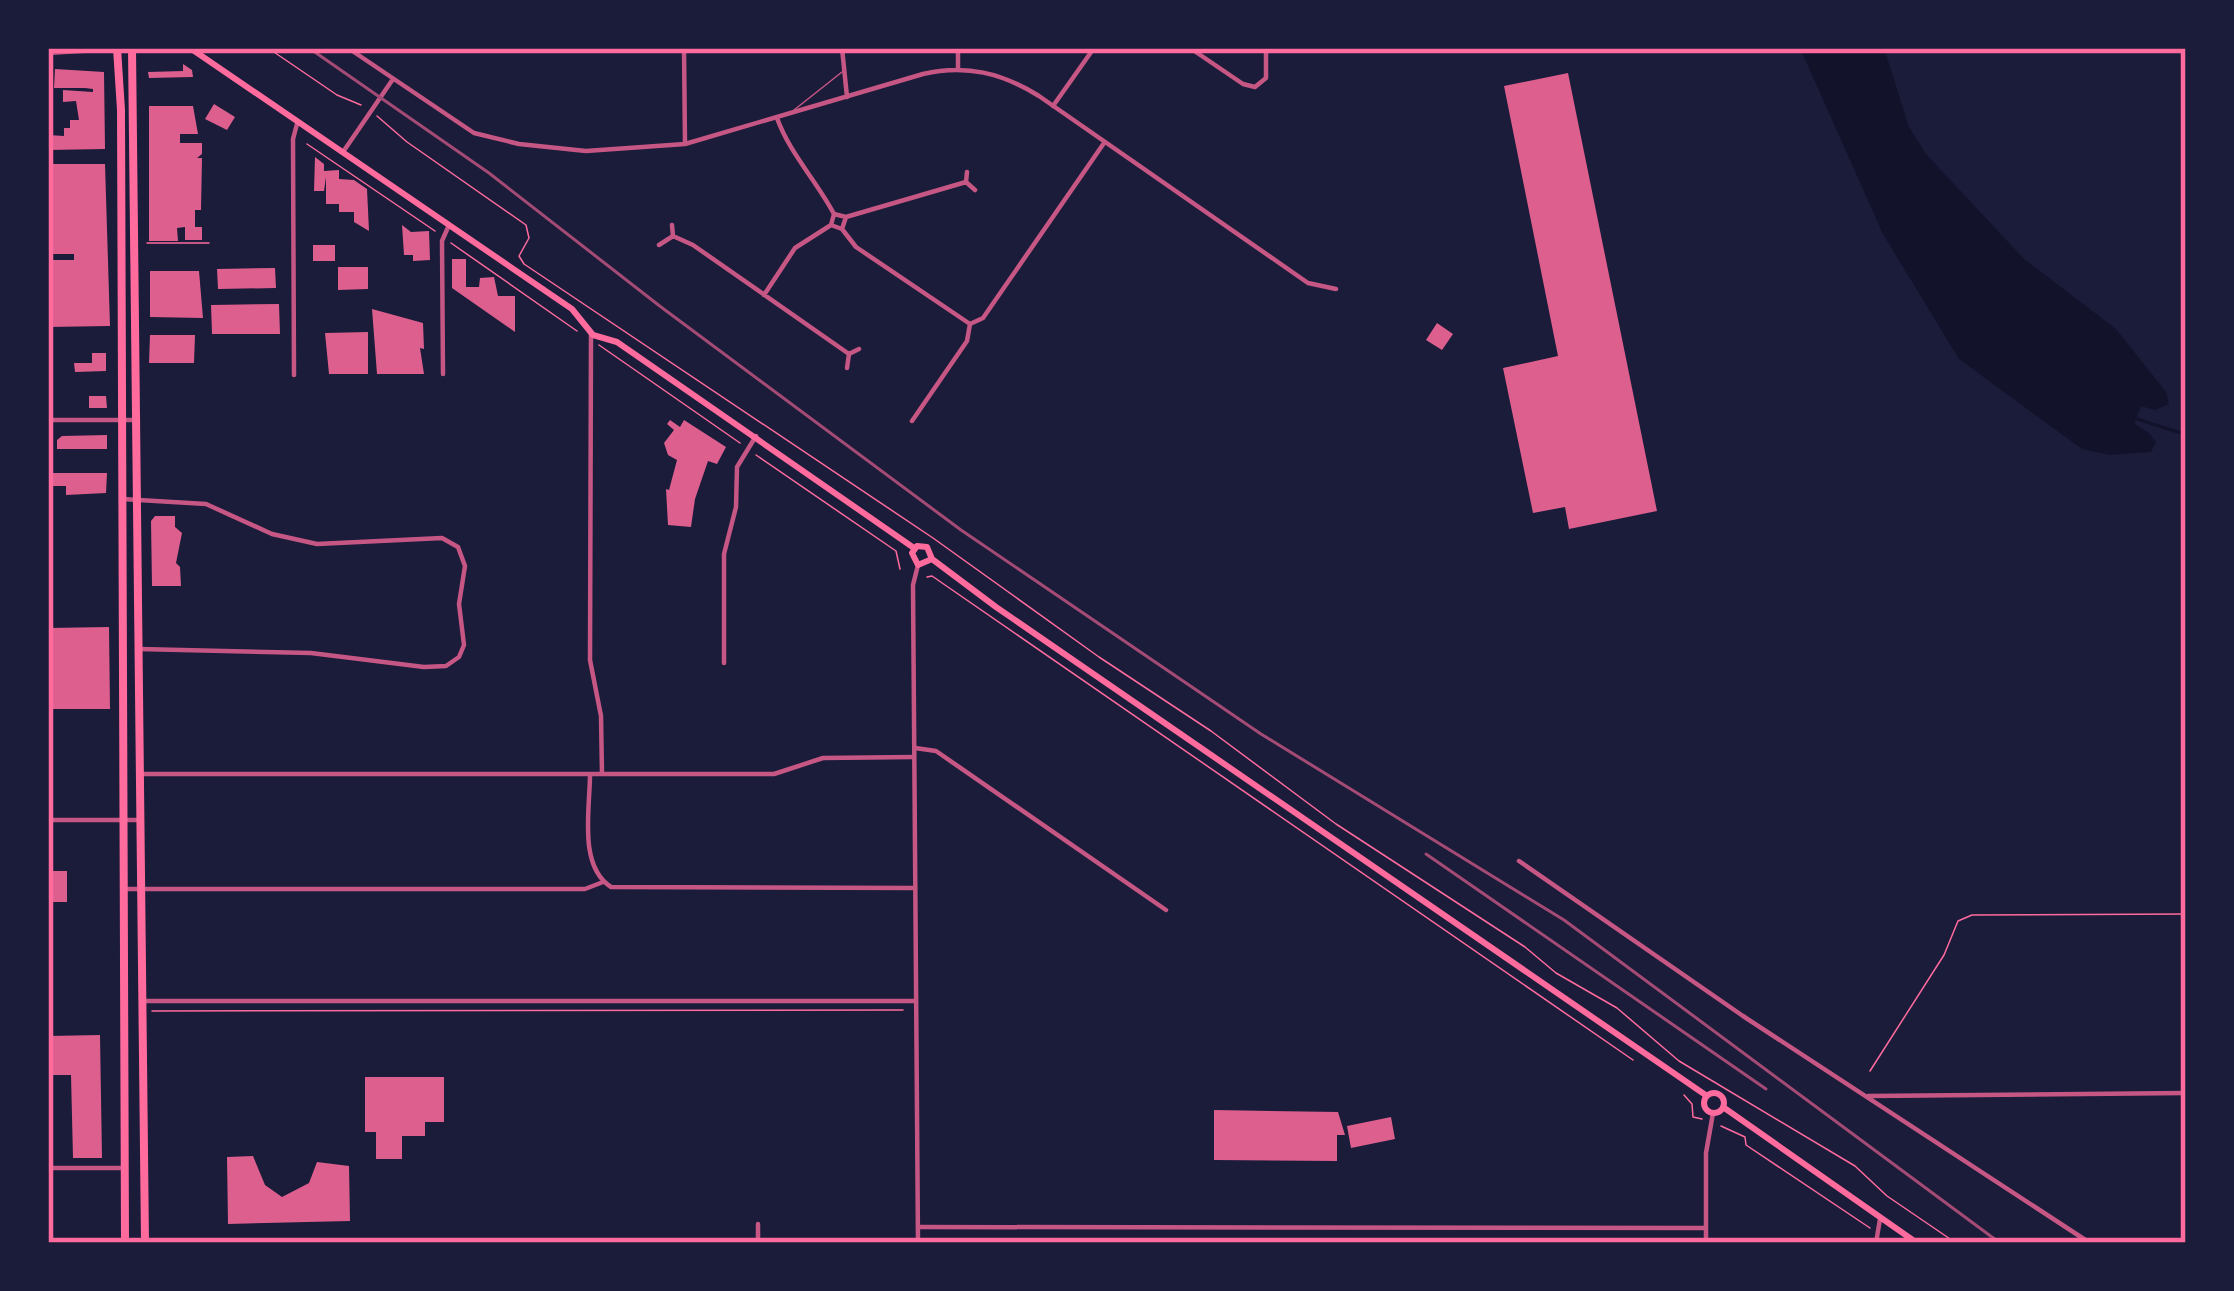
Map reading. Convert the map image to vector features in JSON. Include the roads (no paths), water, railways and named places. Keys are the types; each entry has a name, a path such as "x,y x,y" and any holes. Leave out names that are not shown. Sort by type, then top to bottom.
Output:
{"highway":[{"path":"117,48 121,101 124,1243"},
{"path":"132,48 145,1243"},
{"path":"123,1064 144,1064"}],"main road":[{"path":"190,48 572,310 584,320 590,336 617,342 914,548 928,547 932,559 1707,1096 1720,1096 1723,1107 1917,1243"},
{"path":"914,548 912,558 918,565 932,559"},
{"path":"1707,1096 1705,1108 1713,1113 1723,1107"}],"street":[{"path":"48,53 117,48"},
{"path":"348,48 463,128 502,141 605,152 685,144 923,74 958,69 1008,79 1308,284 1336,289"},
{"path":"685,48 685,144"},
{"path":"842,48 847,97"},
{"path":"958,48 958,69"},
{"path":"1053,106 1094,48"},
{"path":"1190,48 1251,87 1266,78 1266,48"},
{"path":"343,152 393,80"},
{"path":"764,295 795,248 831,224 834,214 791,152 777,118"},
{"path":"294,375 293,130 298,122"},
{"path":"970,324 983,318 1105,142"},
{"path":"966,182 968,172"},
{"path":"846,217 966,182"},
{"path":"966,182 975,190"},
{"path":"834,214 846,217"},
{"path":"842,229 846,217"},
{"path":"831,224 842,229 856,247 970,324"},
{"path":"672,225 673,236"},
{"path":"443,374 443,237 449,226"},
{"path":"673,236 849,354"},
{"path":"659,245 673,236"},
{"path":"912,422 967,340 970,324"},
{"path":"590,336 590,660 600,710 602,774"},
{"path":"849,354 859,350"},
{"path":"847,368 849,354"},
{"path":"48,420 138,420"},
{"path":"724,663 724,557 736,507 737,467 756,436"},
{"path":"122,499 206,503 272,534 317,544 442,538 458,547 465,566 459,604 464,645 459,657 446,666 311,653 139,649"},
{"path":"918,565 913,585 918,1243"},
{"path":"914,748 935,751 1166,910"},
{"path":"140,774 780,774 829,758 914,757"},
{"path":"590,774 590,856 603,882 617,888 915,887"},
{"path":"48,820 141,820"},
{"path":"1519,861 2090,1243"},
{"path":"124,889 585,889 603,882"},
{"path":"143,1001 915,1001"},
{"path":"1867,1096 2186,1093"},
{"path":"1706,1243 1706,1153 1713,1113"},
{"path":"48,1168 124,1168"},
{"path":"1876,1243 1881,1218"},
{"path":"758,1224 758,1243"},
{"path":"918,1228 1378,1233 1706,1228"}],"lane":[{"path":"792,113 797,104 842,72"}],"waterway":[{"path":"2134,418 2184,434"}],"railway":[{"path":"309,48 489,173 961,530 1261,734 1564,920 2000,1243"},
{"path":"1426,854 1766,1089"}]}
